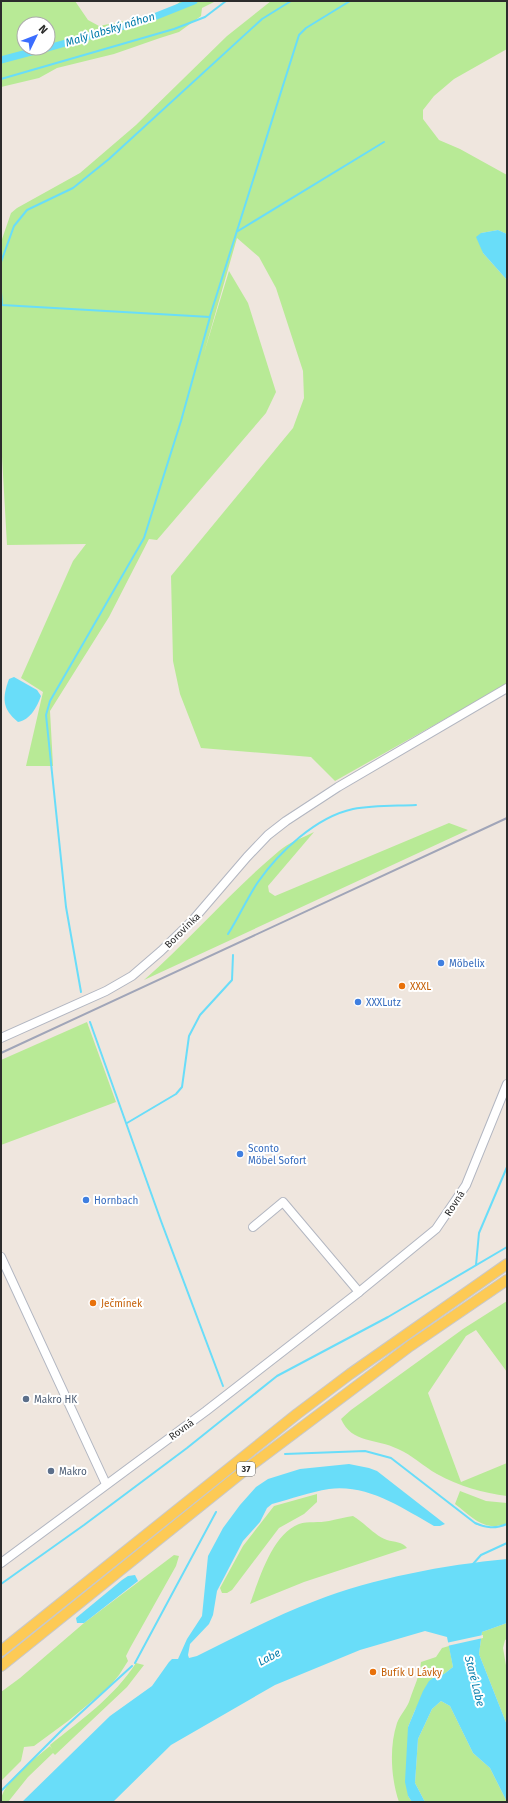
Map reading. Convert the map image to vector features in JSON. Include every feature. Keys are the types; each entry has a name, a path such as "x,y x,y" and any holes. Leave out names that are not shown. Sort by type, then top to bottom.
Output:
{"main road":[{"name":"37","path":"1,1651 297,1414 350,1374 507,1264"},
{"name":"37","path":"1,1666 245,1470 410,1346 507,1280"}],"street":[{"name":"Borovinka","path":"1,1038 106,991 139,970 192,921 268,835 286,821 338,787 507,688"},
{"name":"Rovná","path":"1,1563 204,1412 436,1229 466,1185 507,1084"},
{"path":"253,1227 283,1202 358,1292"},
{"path":"1,1257 106,1484"}],"green space":[{"path":"1,1 75,1 88,20 99,26 150,16 171,9 181,1 216,1 202,8 201,16 179,32 114,54 57,68 39,78 1,87"},
{"path":"271,1 507,1 507,49 454,79 434,96 423,110 423,119 439,140 460,149 507,175 507,234 498,230 481,233 483,253 507,280 507,684 335,781 311,757 201,748 180,694 173,661 171,576 293,428 304,398 303,371 276,288 259,257 237,238 204,353 229,271 248,303 276,392 266,413 157,540 149,539 109,617 50,711 53,766 26,766 43,692 21,678 73,561 86,544 7,545 1,439 1,242 11,213 17,208 80,173 136,125 227,36"},
{"path":"449,823 468,830 144,980 261,866 291,843 314,832 268,886 269,892 275,896"},
{"path":"87,1022 116,1102 1,1145 1,1060"},
{"path":"507,1301 507,1372 476,1330 466,1336 428,1393 461,1482 507,1463 507,1496 480,1491 454,1482 427,1468 403,1451 358,1437 351,1433 346,1427 341,1419 351,1410 463,1329"},
{"path":"460,1491 486,1501 507,1503 507,1523 499,1526 485,1525 473,1518 455,1504"},
{"path":"317,1494 317,1502 304,1514 279,1528 232,1590 227,1593 222,1593 220,1588 243,1546 274,1506"},
{"path":"353,1516 383,1538 401,1543 407,1548 304,1582 250,1604 262,1571 274,1547 281,1537 290,1529 302,1523 325,1522"},
{"path":"174,1555 179,1556 176,1566 130,1648 126,1656 128,1661 119,1675 109,1687 68,1721 34,1746 24,1747 21,1761 1,1781 1,1692 20,1678 84,1623"},
{"path":"507,1623 507,1639 505,1640 503,1648 507,1671 507,1725 479,1654 482,1632"},
{"path":"449,1646 453,1667 444,1674 436,1676 415,1710 408,1727 408,1796 412,1802 399,1802 394,1783 392,1763 394,1732 400,1717 409,1702 421,1662 436,1657 442,1648"},
{"path":"136,1663 144,1665 127,1687 55,1755 53,1753 28,1777 8,1802 1,1802 2,1794 20,1771 50,1746 52,1749 50,1745 85,1717 118,1687"},
{"path":"441,1701 450,1706 473,1753 490,1768 507,1802 425,1802 415,1783 418,1739 432,1709"}],"water":[{"path":"498,230 507,234 507,280 483,253 476,237 481,233"},
{"path":"14,677 37,690 41,696 35,709 29,716 18,722 6,708 5,703 5,692 9,679"},
{"path":"349,1464 377,1471 445,1524 434,1526 384,1499 357,1490 343,1488 322,1490 272,1504 267,1508 260,1522 243,1541 217,1591 213,1615 209,1624 190,1644 188,1655 189,1658 197,1656 285,1613 338,1593 385,1579 434,1569 507,1559 507,1623 482,1632 479,1654 507,1725 507,1802 490,1768 473,1753 450,1706 441,1701 432,1709 418,1739 415,1783 425,1802 412,1802 408,1796 405,1782 408,1727 423,1691 429,1681 436,1676 444,1674 453,1667 447,1637 425,1631 360,1650 275,1685 171,1745 113,1802 22,1802 110,1716 152,1686 172,1659 178,1659 187,1639 202,1616 208,1556 223,1528 256,1487 268,1479 300,1469"},
{"path":"135,1575 138,1581 84,1623 77,1623 76,1618 122,1580 128,1576"}],"pier":[{"path":"483,1635 483,1638 447,1646 446,1643"}],"waterway":[{"name":"Malý labský náhon","path":"56,46 149,19 194,1"},
{"path":"1,79 174,29 205,17 226,1"},
{"path":"1,262 14,226 27,210 73,188 109,159 262,19 291,1"},
{"path":"210,316 299,35 306,28 350,1"},
{"name":"Malý labský náhon","path":"1,60 16,56"},
{"path":"238,231 384,142"},
{"path":"1,292 2,305 210,317 181,421 144,538 50,701 46,715 66,907 81,992"},
{"path":"228,934 254,888 276,859 312,828 339,813 353,809 377,806 416,805"},
{"path":"127,1123 176,1094 182,1087 189,1036 200,1015 232,980 233,955"},
{"path":"90,1022 161,1221 223,1386"},
{"path":"476,1265 479,1233 507,1167"},
{"path":"1,1584 84,1525 187,1448 277,1376 388,1317 507,1247"},
{"path":"285,1454 365,1451 391,1458 475,1523 491,1527 498,1527 507,1524"},
{"path":"135,1663 216,1512"},
{"path":"473,1564 481,1555 507,1543"},
{"path":"1,1791 63,1729 132,1666"}],"railway":[{"path":"1,1053 507,818"}],"place":[{"name":"Möbelix","path":"441,963"},
{"name":"XXXL","path":"402,986"},
{"name":"XXXLutz","path":"358,1002"},
{"name":"Sconto Möbel Sofort","path":"240,1154"},
{"name":"Hornbach","path":"86,1200"},
{"name":"Ječmínek","path":"93,1303"},
{"name":"Makro HK","path":"26,1399"},
{"name":"Makro","path":"51,1471"},
{"name":"Bufík U Lávky","path":"373,1672"}],"water label":[{"name":"Labe","path":"269,1657"},
{"name":"Staré Labe","path":"475,1681"}]}
